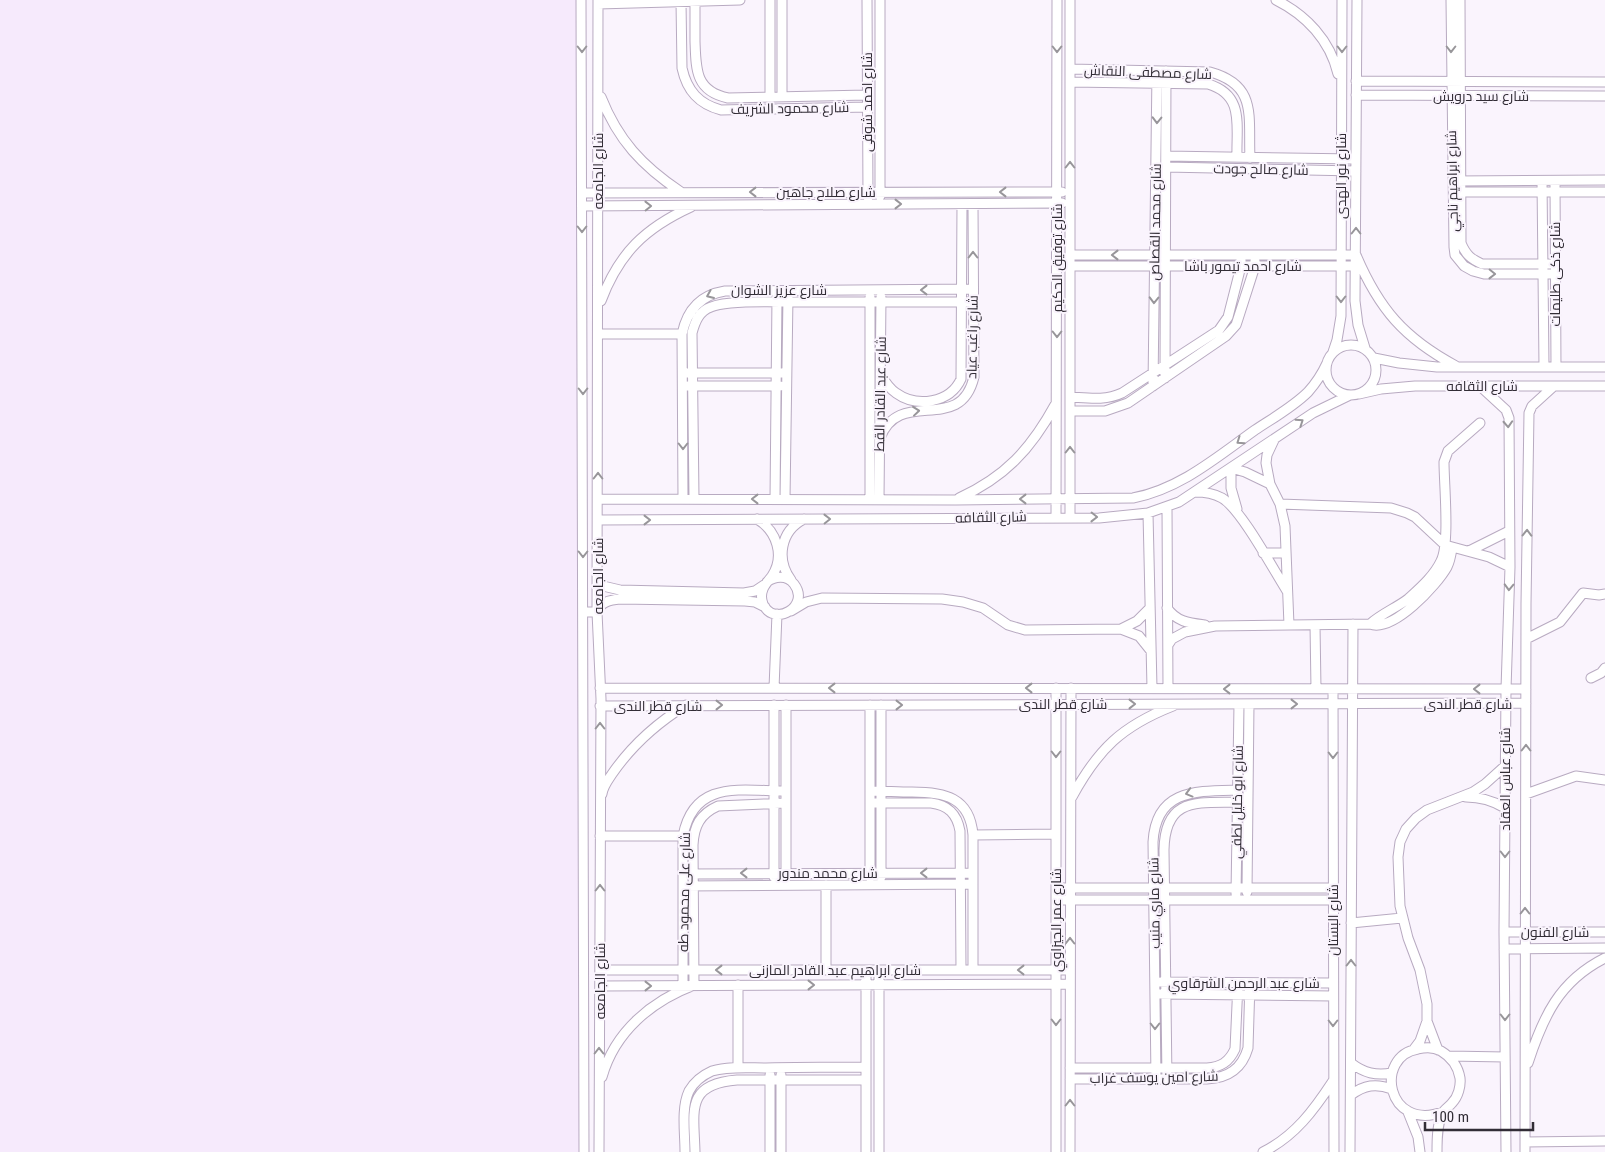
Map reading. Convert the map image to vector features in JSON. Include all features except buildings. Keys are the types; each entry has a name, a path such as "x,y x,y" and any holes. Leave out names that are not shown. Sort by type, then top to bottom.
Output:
{"street":[{"name":"شارع الجامعه","path":"582,0 584,1152"},
{"path":"598,2 740,0"},
{"path":"770,0 770,97"},
{"path":"782,0 782,97"},
{"name":"شارع احمد شوقى","path":"867,0 868,204"},
{"name":"شارع احمد شوقى","path":"880,0 880,204"},
{"name":"شارع توفيق الحكيم","path":"1056,517 1057,0"},
{"name":"شارع توفيق الحكيم","path":"1070,0 1070,516"},
{"path":"1276,0 1305,18 1318,33 1329,49 1337,67 1341,86"},
{"name":"شارع نور الهدى","path":"1333,352 1341,316 1342,0"},
{"name":"شارع نور الهدى","path":"1357,0 1356,313 1365,348"},
{"name":"شارع ابراهيم ناجي","path":"1451,0 1456,81"},
{"name":"شارع ابراهيم ناجي","path":"1460,0 1456,81 1454,248 1455,255 1464,266"},
{"name":"شارع محمود الشريف","path":"695,1 696,64 700,80 705,87 719,96 728,98 867,95"},
{"name":"شارع الجامعه","path":"598,2 599,334 597,612 600,688 599,1152"},
{"name":"شارع محمود الشريف","path":"682,2 682,68 688,88 702,103 720,110 867,107"},
{"name":"شارع مصطفى النقاش","path":"1070,69 1210,72 1233,82 1242,92"},
{"name":"شارع محمد القصاص","path":"1153,386 1155,255 1162,71"},
{"name":"شارع سيد درويش","path":"1356,81 1605,82"},
{"name":"شارع مصطفى النقاش","path":"1070,82 1208,84 1217,87 1232,99"},
{"name":"شارع محمد القصاص","path":"1162,84 1166,156 1165,378"},
{"path":"598,91 608,116 622,139 639,159 659,177 681,192"},
{"path":"1238,157 1236,106 1232,99 1242,92 1248,103 1253,158 1256,169"},
{"name":"شارع سيد درويش","path":"1356,95 1605,96"},
{"name":"شارع صالح جودت","path":"1166,156 1356,159"},
{"name":"شارع صالح جودت","path":"1166,167 1356,170"},
{"path":"1456,181 1605,180"},
{"name":"شارع ذكى طليمات","path":"1542,181 1544,367"},
{"name":"شارع ذكى طليمات","path":"1555,181 1556,367"},
{"name":"شارع صلاح جاهين","path":"582,193 1070,192"},
{"path":"1456,192 1605,192"},
{"name":"شارع ابراهيم ناجي","path":"1456,192 1461,243 1471,259"},
{"name":"شارع صلاح جاهين","path":"582,206 1070,203"},
{"name":"شارع راغب عياد","path":"881,376 895,393 915,401 926,402 937,399 957,388 962,370 962,204"},
{"name":"شارع راغب عياد","path":"880,438 890,420 899,414 954,406 964,399 971,389 974,377 973,204"},
{"path":"599,306 609,279 625,255 645,234 669,217 695,205"},
{"name":"شارع احمد تيمور باشا","path":"1070,255 1356,255"},
{"path":"1070,398 1113,397 1128,390 1219,330 1226,321 1241,266 1241,255"},
{"path":"1070,411 1113,409 1128,403 1232,330 1238,319 1255,266 1255,255"},
{"path":"1356,255 1366,279 1379,301 1395,321 1413,339 1434,354 1456,366"},
{"path":"1555,264 1482,264 1471,259 1464,266 1484,274 1555,274"},
{"name":"شارع احمد تيمور باشا","path":"1070,266 1356,266"},
{"name":"شارع عزيز الشوان","path":"683,499 682,334 684,323 689,313 695,304 704,297 725,291 973,289"},
{"path":"777,290 776,386 780,499"},
{"path":"780,499 787,373 788,290"},
{"name":"شارع عبد القادر القط","path":"870,290 875,499"},
{"name":"شارع عبد القادر القط","path":"875,499 880,438 881,290"},
{"name":"شارع عزيز الشوان","path":"694,498 692,333 695,322 701,313 710,307 720,304 870,301 973,302"},
{"path":"599,334 682,334"},
{"path":"1352,344 1365,348 1374,358 1376,364 1375,379 1366,391 1355,395 1343,394 1330,384 1327,377 1327,363 1333,352 1345,345 1352,344"},
{"name":"شارع الثقافه","path":"1374,358 1411,365 1605,367"},
{"name":"شارع الثقافه","path":"598,499 956,500 1133,498 1157,492 1180,482 1300,399 1316,383 1327,363"},
{"path":"683,373 787,373"},
{"path":"683,386 786,386"},
{"name":"شارع الثقافه","path":"598,520 1116,517 1148,513 1166,508 1195,492 1322,408 1355,395 1386,388 1415,386 1605,386"},
{"name":"شارع عباس العقاد","path":"1525,1152 1526,639 1530,413 1532,406 1554,386"},
{"name":"شارع عباس العقاد","path":"1481,387 1506,410 1509,418 1510,567 1505,704 1504,932 1506,1152"},
{"path":"956,500 978,490 1016,461 1032,444 1057,402"},
{"path":"1167,608 1180,620 1215,626 1370,624 1378,626 1388,622 1422,598 1447,566 1449,547 1444,462 1452,446 1480,423"},
{"path":"1274,439 1267,455 1266,463 1270,484 1280,504 1285,526 1288,625"},
{"path":"1240,516 1232,494 1231,468 1245,472 1270,484"},
{"path":"1195,492 1212,494 1230,504 1240,516 1287,591"},
{"path":"1280,504 1391,508 1399,510 1422,522 1449,547 1489,557 1510,567"},
{"path":"1166,508 1168,688"},
{"path":"1148,513 1152,688"},
{"path":"757,519 771,531 778,548 776,567 761,596 765,607"},
{"path":"791,611 796,605 798,598 797,590 783,565 783,545 786,536 792,528 804,519"},
{"path":"1469,551 1509,531"},
{"path":"1263,553 1286,553"},
{"path":"598,580 603,586 620,590 744,593 755,591 772,579 780,577 786,578 807,594 822,598 963,602 983,608 1008,625 1024,630 1121,629 1139,636 1151,651"},
{"path":"1526,639 1560,622 1583,593 1605,594"},
{"path":"583,612 597,612 604,603 620,600 745,600 755,602 770,612 785,614 806,602 822,598"},
{"path":"1121,629 1137,620 1150,608"},
{"path":"774,688 777,614"},
{"name":"شارع البستان","path":"1350,1152 1351,704 1353,624"},
{"path":"1315,625 1316,689"},
{"path":"1168,645 1172,639 1185,632 1215,626"},
{"path":"1591,678 1601,673 1605,668"},
{"name":"شارع قطر الندى","path":"600,688 1526,689"},
{"name":"شارع عمر الجيزاوي","path":"1056,688 1056,1152"},
{"name":"شارع عمر الجيزاوي","path":"1070,1152 1071,688"},
{"name":"شارع البستان","path":"1333,689 1334,1152"},
{"path":"1071,799 1083,776 1113,741 1130,727 1150,715 1178,704"},
{"name":"شارع ابو خليل لطفي","path":"1236,900 1239,704"},
{"name":"شارع ابو خليل لطفي","path":"1247,900 1249,704"},
{"name":"شارع قطر الندى","path":"600,706 1526,704"},
{"path":"600,802 602,790 633,748 652,729 686,705"},
{"path":"774,705 774,885"},
{"path":"786,705 786,885"},
{"path":"870,705 870,885"},
{"path":"881,705 881,885"},
{"path":"1438,1050 1427,1021 1424,987 1420,970 1402,918 1398,857 1400,842 1406,829 1427,810 1461,798 1485,784 1505,766"},
{"path":"1526,794 1576,776 1605,780"},
{"name":"شارع ماري منيب","path":"1156,1079 1154,831 1156,821 1174,798 1192,792 1238,790"},
{"name":"شارع على محمود طه","path":"683,985 683,836 689,816 695,806 704,799 725,791 786,791"},
{"path":"870,791 936,792 952,798 965,810 972,826 973,834 973,970"},
{"path":"1461,798 1485,798 1505,808"},
{"name":"شارع ماري منيب","path":"1167,1079 1164,839 1168,822 1173,815 1188,805 1237,802"},
{"name":"شارع على محمود طه","path":"694,985 694,835 696,825 701,816 708,810 718,806 728,804 786,803"},
{"path":"870,803 940,804 954,814 958,822 961,970"},
{"path":"973,834 1056,834"},
{"path":"600,836 683,836"},
{"name":"شارع محمد مندور","path":"683,874 973,873"},
{"name":"شارع محمد مندور","path":"683,886 973,884"},
{"path":"826,885 826,970"},
{"path":"1056,888 1333,888"},
{"path":"1056,900 1333,900"},
{"path":"1351,923 1402,918"},
{"name":"شارع الفنون","path":"1504,932 1605,932"},
{"name":"شارع الفنون","path":"1504,949 1605,948"},
{"path":"1525,1073 1538,1033 1555,1000 1580,973 1605,958"},
{"name":"شارع ابراهيم عبد القادر المازنى","path":"600,970 1070,970"},
{"path":"866,970 866,1152"},
{"path":"879,970 880,1152"},
{"name":"شارع عبد الرحمن الشرقاوي","path":"1155,982 1334,983"},
{"name":"شارع امين يوسف غراب","path":"1070,1068 1216,1067 1224,1063 1231,1057 1237,1040 1238,982"},
{"name":"شارع امين يوسف غراب","path":"1070,1079 1216,1078 1234,1072 1240,1065 1248,1048 1250,983"},
{"name":"شارع ابراهيم عبد القادر المازنى","path":"600,986 1070,984"},
{"path":"599,1095 602,1075 607,1062 614,1048 630,1026 651,1007 694,985"},
{"path":"738,985 738,1068"},
{"name":"شارع عبد الرحمن الشرقاوي","path":"1155,994 1333,996"},
{"path":"1414,1049 1422,1036 1427,1021"},
{"path":"1449,1056 1456,1067 1460,1079 1458,1092 1452,1104 1443,1112 1431,1116 1420,1116 1408,1112 1395,1098 1392,1089 1392,1073 1404,1055 1414,1049 1426,1047 1438,1050 1449,1056 1505,1057"},
{"path":"1351,1063 1358,1069 1375,1074 1392,1073"},
{"path":"685,1152 686,1102 694,1083 707,1074 722,1069 738,1068 866,1067"},
{"path":"770,1068 770,1152"},
{"path":"781,1068 781,1152"},
{"path":"695,1152 695,1106 702,1092 708,1086 723,1081 866,1080"},
{"path":"1263,1152 1283,1141 1297,1129 1310,1115 1334,1080"},
{"path":"1351,1095 1366,1086 1375,1085 1392,1089"},
{"path":"1408,1112 1418,1137 1420,1152"},
{"path":"1437,1152 1443,1112"},
{"path":"1525,1142 1605,1141"}],"shaded area":[{"path":"0,0 585,0 586,1152 0,1152"}]}
